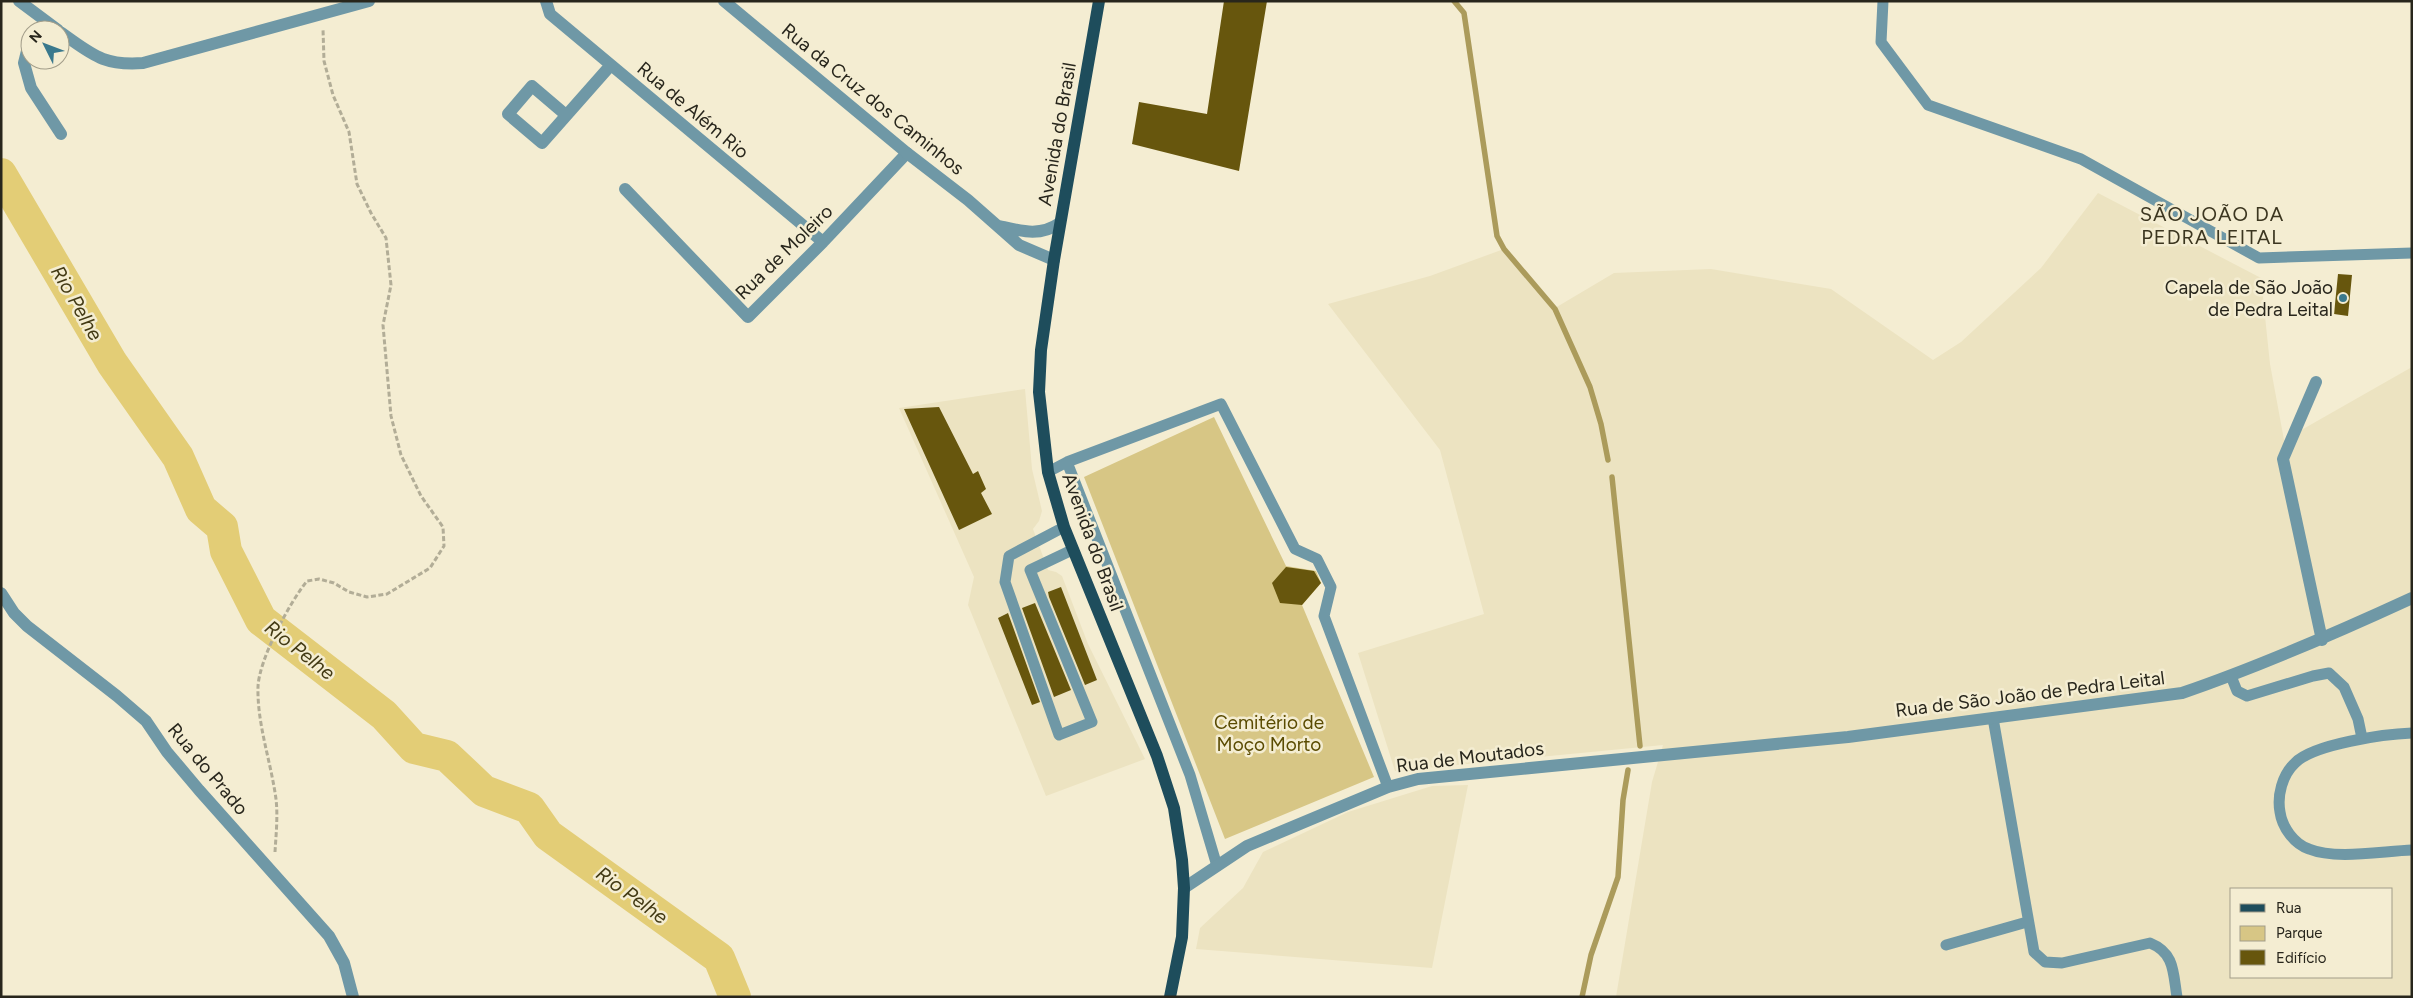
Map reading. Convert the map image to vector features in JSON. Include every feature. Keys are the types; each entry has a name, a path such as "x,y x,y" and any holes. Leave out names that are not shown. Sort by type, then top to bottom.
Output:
{"main road":[{"name":"Avenida do Brasil","path":"1100,1 1054,260 1041,350 1039,392 1048,472 1064,527 1157,756 1174,808 1184,888 1182,937 1170,997"}],"street":[{"path":"19,1 36,20"},
{"path":"70,39 101,60 122,64 143,63 369,1"},
{"name":"Rua de Além Rio","path":"546,1 550,14 823,242"},
{"name":"Rua da Cruz dos Caminhos","path":"724,1 1019,245 1054,260"},
{"path":"566,115 532,86 508,114 542,143 610,66"},
{"path":"26,70 31,88 61,134"},
{"name":"Rua de Moleiro","path":"625,189 748,317 823,242 907,153"},
{"name":"Rua da Cruz dos Caminhos","path":"998,226 1040,233 1060,223"},
{"path":"2316,382 2283,459 2322,640"},
{"name":"Rua do Prado","path":"1,593 14,613 32,632 117,696 146,721 167,752 192,783 329,936 344,963 353,997"},
{"name":"Rua de São João de Pedra Leital","path":"1635,757 1848,736 2182,693 2322,640 2412,598"},
{"name":"Rua de Moutados","path":"1184,888 1247,846 1388,787 1418,779 1635,757"}],"lane":[{"path":"1883,1 1881,42 1928,105 2082,159 2259,258 2412,253"},
{"path":"1048,472 1067,462 1221,404 1295,549 1317,559 1332,586 1324,616 1388,787"},
{"path":"1067,462 1190,775 1217,866"},
{"path":"1064,527 1009,556 1005,582 1059,735 1092,722 1030,570 1072,550"},
{"path":"2231,676 2237,691 2247,696 2312,676 2329,673 2344,687 2358,719 2362,738"},
{"path":"1992,718 2027,922 2034,952 2045,962 2062,963 2150,943 2163,949 2172,964 2177,997"},
{"path":"2412,733 2362,738 2329,748 2295,762 2284,780 2278,800 2281,822 2294,839 2309,850 2336,854 2412,850"},
{"path":"1946,944 2027,922"}],"path":[{"path":"274,873 276,801 259,711 258,685 266,656 296,594 307,580 319,579 367,597 387,594 430,568 444,546 443,527 421,496 401,455 391,416 383,326 391,285 386,238 357,184 349,132 333,95 324,61 323,14"}],"shaded area":[{"path":"2098,193 2261,278 2270,364 2284,440 2412,367 2412,997 1616,997 1652,782 1663,745 1395,771 1358,653 1484,614 1440,450 1328,304 1430,276 1504,249 1555,308 1614,273 1711,269 1831,289 1933,360 1961,342 2041,268"},
{"path":"1025,389 1032,469 1042,511 1039,521 1033,529 1048,570 1062,576 1088,644 1145,759 1046,796 968,605 974,577 899,408"},
{"path":"1468,785 1432,968 1196,949 1200,928 1243,888 1263,852 1348,812 1432,786"}],"green space":[{"name":"Cemitério de Moço Morto","path":"1214,417 1286,566 1316,571 1321,583 1302,605 1374,777 1225,839 1084,477"}],"building":[{"path":"1224,1 1267,1 1239,171 1132,144 1139,102 1207,114"},
{"name":"Capela de São João de Pedra Leital","path":"2338,274 2352,275 2348,316 2334,314"},
{"path":"939,407 973,474 978,471 986,489 981,493 992,514 959,530 904,409"},
{"path":"1286,567 1314,571 1321,583 1302,605 1280,603 1272,583"},
{"path":"1061,587 1097,680 1085,685 1049,597 1048,592"},
{"path":"1035,603 1071,690 1054,697 1022,608"},
{"path":"1008,613 1040,702 1032,705 998,618"}],"waterway":[{"path":"1454,1 1464,13 1497,236 1504,249 1555,309 1590,387 1601,424 1608,460"},
{"name":"Rio Pelhe","path":"1,174 112,363 178,457 201,509 222,527 226,551 261,620 384,715 414,748 447,756 484,791 529,808 548,835 719,958 735,997"},
{"path":"1612,477 1640,746"},
{"path":"1582,997 1591,955 1618,877 1623,800 1628,770"}],"place":[{"name":"Capela de São João de Pedra Leital","path":"2343,298"}],"district":[{"name":"SÃO JOÃO DA PEDRA LEITAL","path":"2212,226"}]}
